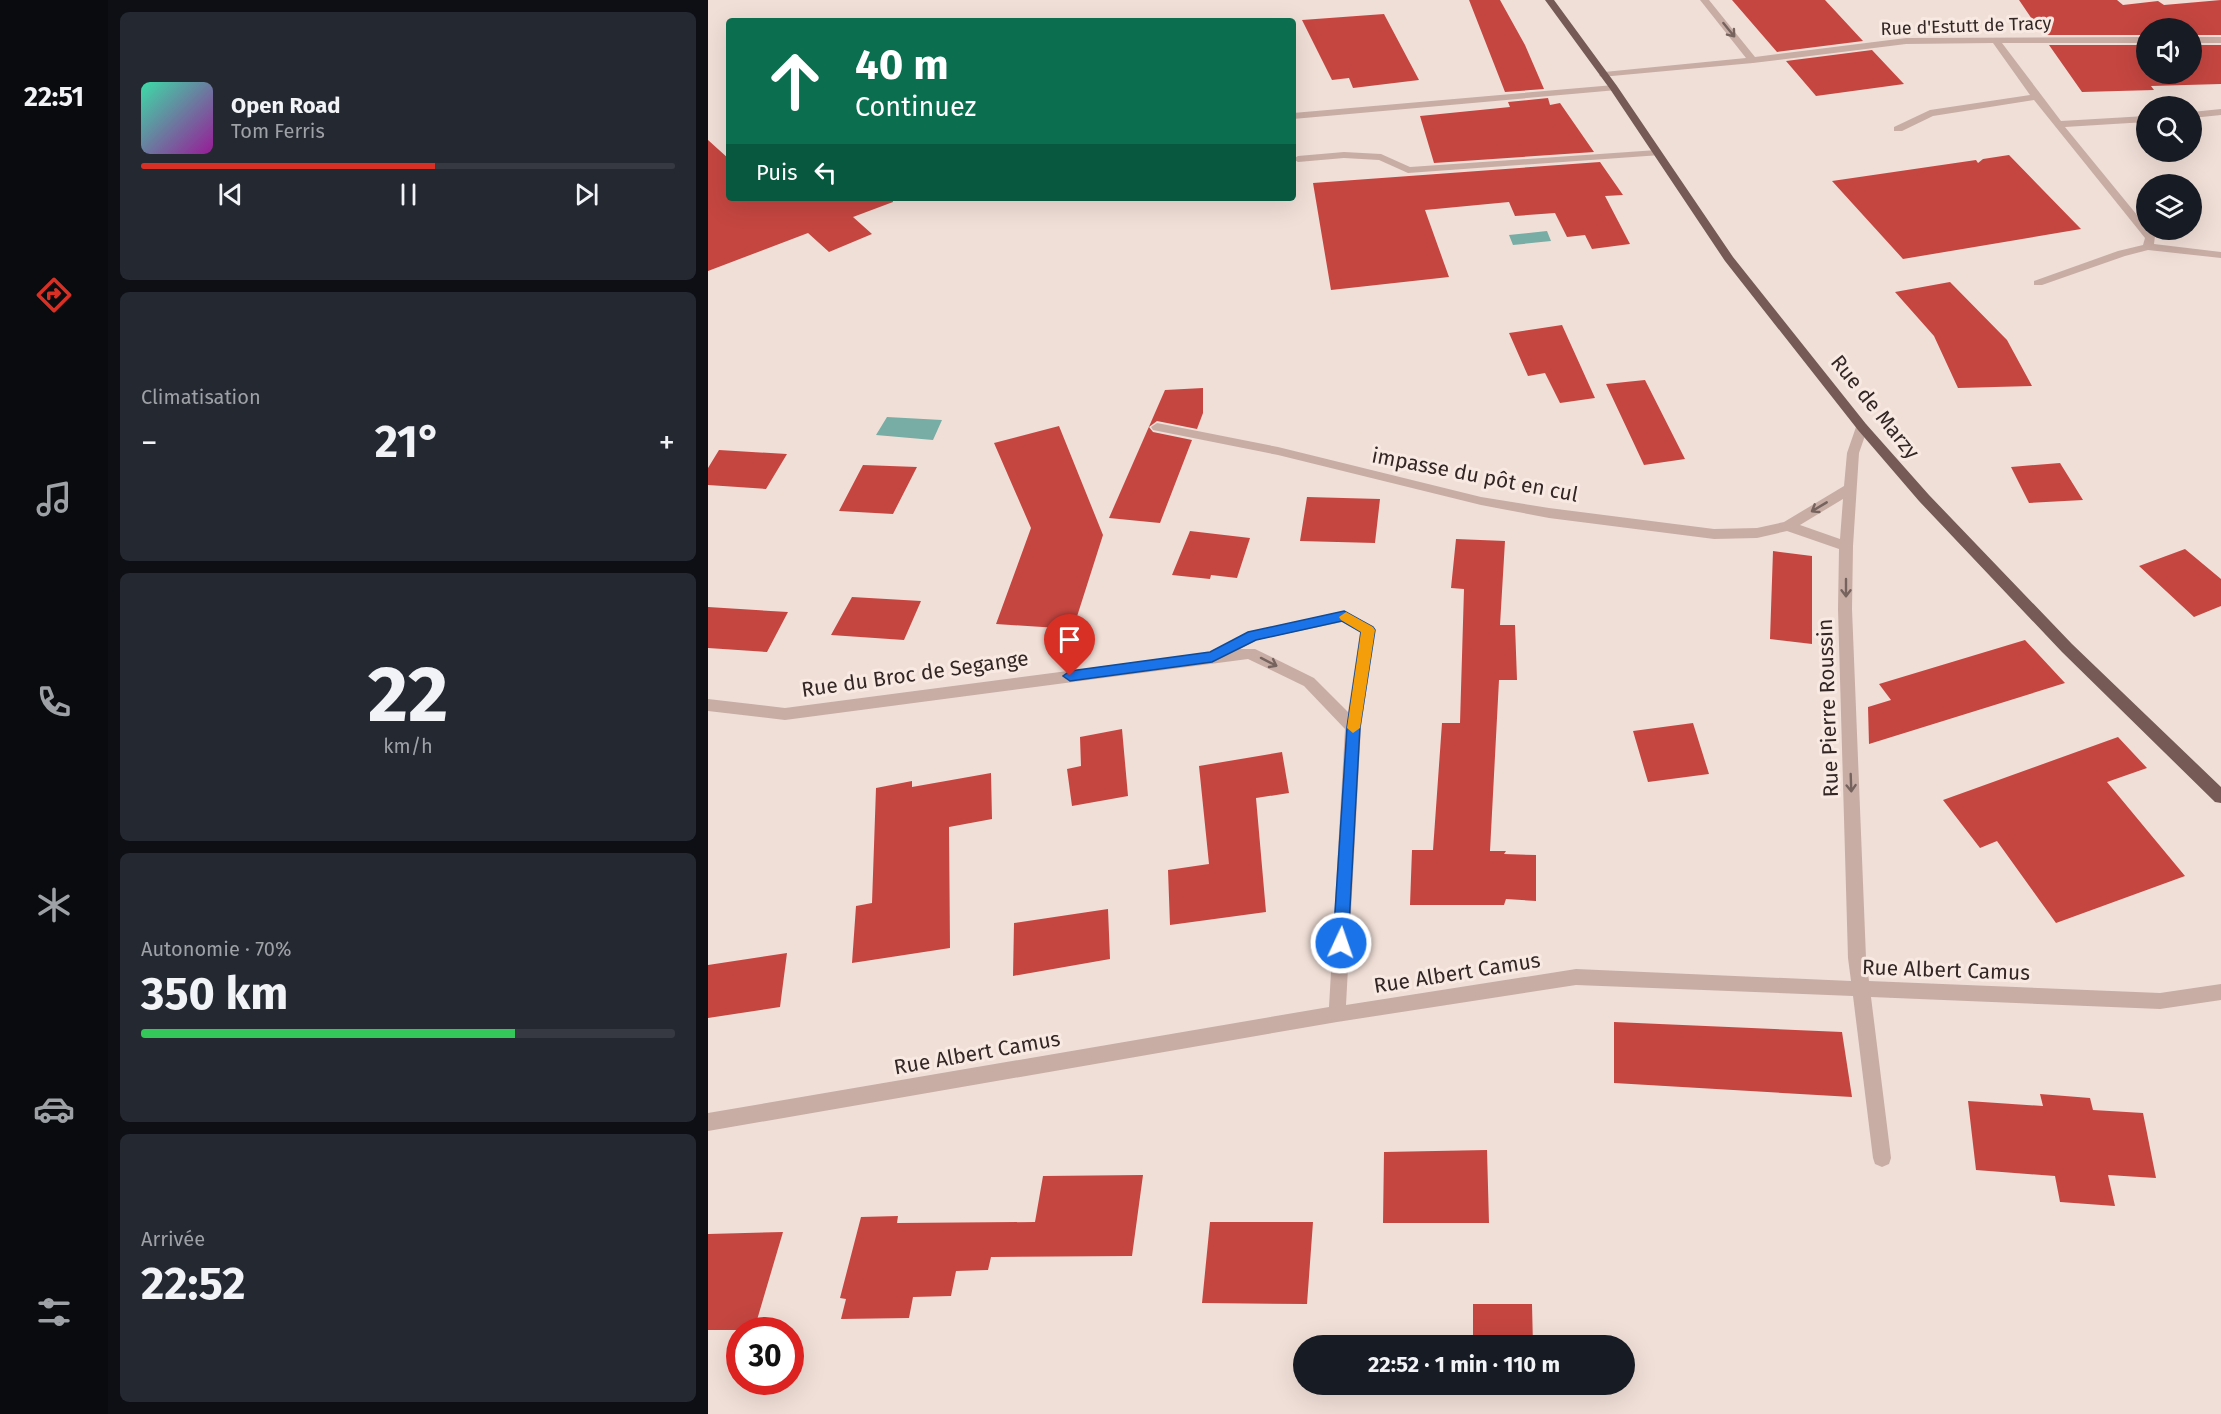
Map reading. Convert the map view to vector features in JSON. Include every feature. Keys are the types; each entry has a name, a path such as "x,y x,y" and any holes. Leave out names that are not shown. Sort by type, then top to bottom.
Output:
{"main road":[{"name":"Rue de Marzy","path":"1549,0 1614,88 1729,259 1863,427 1924,498 2067,648 2221,797"}],"street":[{"path":"1704,0 1753,60"},
{"path":"1994,39 2036,97 2151,238 2148,247"},
{"name":"Rue d'Estutt de Tracy","path":"1604,75 1906,41 2136,39"},
{"path":"2202,39 2221,39"},
{"name":"Rue d'Estutt de Tracy","path":"1684,67 1700,70 1772,62 1788,56"},
{"path":"1296,116 1614,88"},
{"path":"1898,129 1930,113 2036,97"},
{"path":"2202,114 2221,112"},
{"path":"2060,124 2136,120"},
{"path":"1298,159 1344,155 1381,157 1408,170 1657,153"},
{"path":"2038,283 2122,253 2148,247 2221,255"},
{"name":"impasse du pôt en cul","path":"1157,427 1278,452 1481,501 1549,513 1714,534 1756,533 1788,526"},
{"name":"Rue Pierre Roussin","path":"1863,427 1853,453 1846,546 1845,609 1861,989 1882,1158"},
{"path":"1788,526 1851,488"},
{"path":"1788,526 1846,546"},
{"path":"1212,657 1253,636 1344,616 1368,630 1353,727 1336,1014"},
{"name":"Rue du Broc de Segange","path":"708,705 785,714 1250,653 1309,682 1353,727"},
{"name":"Rue Albert Camus","path":"708,1122 1336,1014 1576,977 2160,1001 2221,992"}],"water":[{"path":"1547,231 1551,241 1513,245 1509,235"},
{"path":"887,417 942,420 933,440 876,435"}],"building":[{"path":"1469,0 1500,0 1525,45 1544,89 1505,92"},
{"path":"1732,0 1825,0 1863,41 1777,52"},
{"path":"2019,0 2117,0 2123,5 2158,1 2164,5 2221,0 2221,35 2202,35 2202,18 2136,18 2136,35 2043,35"},
{"path":"1384,14 1419,80 1353,88 1349,78 1332,80 1302,20"},
{"path":"2049,45 2136,45 2136,84 2202,84 2202,45 2221,45 2221,84 2151,86 2154,90 2082,92"},
{"path":"1872,50 1904,84 1816,96 1786,61"},
{"path":"1548,98 1550,105 1560,103 1594,152 1434,163 1420,116 1510,107 1508,102"},
{"path":"708,140 726,156 726,201 893,201 853,217 872,234 829,252 808,233 708,271"},
{"path":"2009,155 2081,229 1903,259 1832,181 1976,160 1978,163 1983,159"},
{"path":"1600,162 1623,195 1605,196 1630,244 1592,249 1585,235 1567,237 1555,213 1515,216 1509,202 1425,210 1449,277 1331,290 1313,183"},
{"path":"1950,282 2007,340 2032,386 1958,388 1934,336 1895,292"},
{"path":"1562,325 1595,398 1560,403 1545,373 1528,376 1509,333"},
{"path":"1645,380 1685,459 1644,465 1606,384"},
{"path":"1203,388 1203,413 1197,429 1157,421 1149,427 1153,432 1192,440 1160,523 1109,518 1165,390"},
{"path":"1059,426 1103,535 1073,629 996,624 1031,528 994,443"},
{"path":"719,450 787,454 766,489 708,485 708,468"},
{"path":"2060,463 2083,500 2029,503 2011,467"},
{"path":"863,465 917,467 893,514 839,511"},
{"path":"1307,497 1380,499 1375,543 1300,541"},
{"path":"1190,531 1250,538 1237,578 1211,575 1210,579 1172,575"},
{"path":"1456,539 1505,541 1500,625 1515,625 1517,680 1499,680 1490,851 1536,855 1536,901 1506,899 1504,905 1410,905 1412,850 1433,850 1442,723 1460,723 1464,589 1451,588"},
{"path":"2185,549 2221,579 2221,606 2194,617 2139,566"},
{"path":"1773,551 1812,556 1812,644 1770,639"},
{"path":"852,597 921,601 904,640 831,635"},
{"path":"708,607 788,612 767,652 708,648"},
{"path":"2025,640 2065,683 1869,744 1868,707 1891,700 1879,684"},
{"path":"1693,723 1709,774 1648,782 1633,731"},
{"path":"1122,729 1128,796 1072,806 1067,769 1081,766 1080,737"},
{"path":"2118,737 2147,768 2107,782 2185,876 2056,923 1997,841 1980,848 1943,800"},
{"path":"1282,752 1289,793 1256,798 1266,912 1170,925 1168,870 1209,864 1199,766"},
{"path":"991,773 992,819 949,827 950,948 852,963 856,906 872,903 876,788 912,781 912,787"},
{"path":"1108,909 1110,959 1013,976 1014,923"},
{"path":"787,953 780,1007 708,1018 708,965"},
{"path":"1614,1022 1842,1032 1852,1097 1614,1083"},
{"path":"2040,1094 2090,1098 2093,1110 2143,1113 2156,1178 2108,1175 2115,1206 2060,1202 2055,1176 1976,1170 1968,1101 2043,1106"},
{"path":"1487,1150 1489,1223 1383,1223 1384,1152"},
{"path":"1143,1175 1132,1256 991,1257 988,1270 956,1271 951,1296 913,1297 909,1318 841,1319 846,1299 840,1298 861,1217 898,1216 897,1223 1035,1222 1043,1176"},
{"path":"1210,1222 1313,1222 1307,1304 1202,1303"},
{"path":"783,1232 758,1317 726,1317 726,1330 708,1330 708,1234"},
{"path":"1473,1304 1532,1304 1533,1335 1473,1335"}],"slow traffic":[{"path":"1346,617 1368,630 1353,728"}],"route":[{"path":"1070,676 1212,657 1253,636 1344,616 1368,630 1353,727 1341,943"}]}
